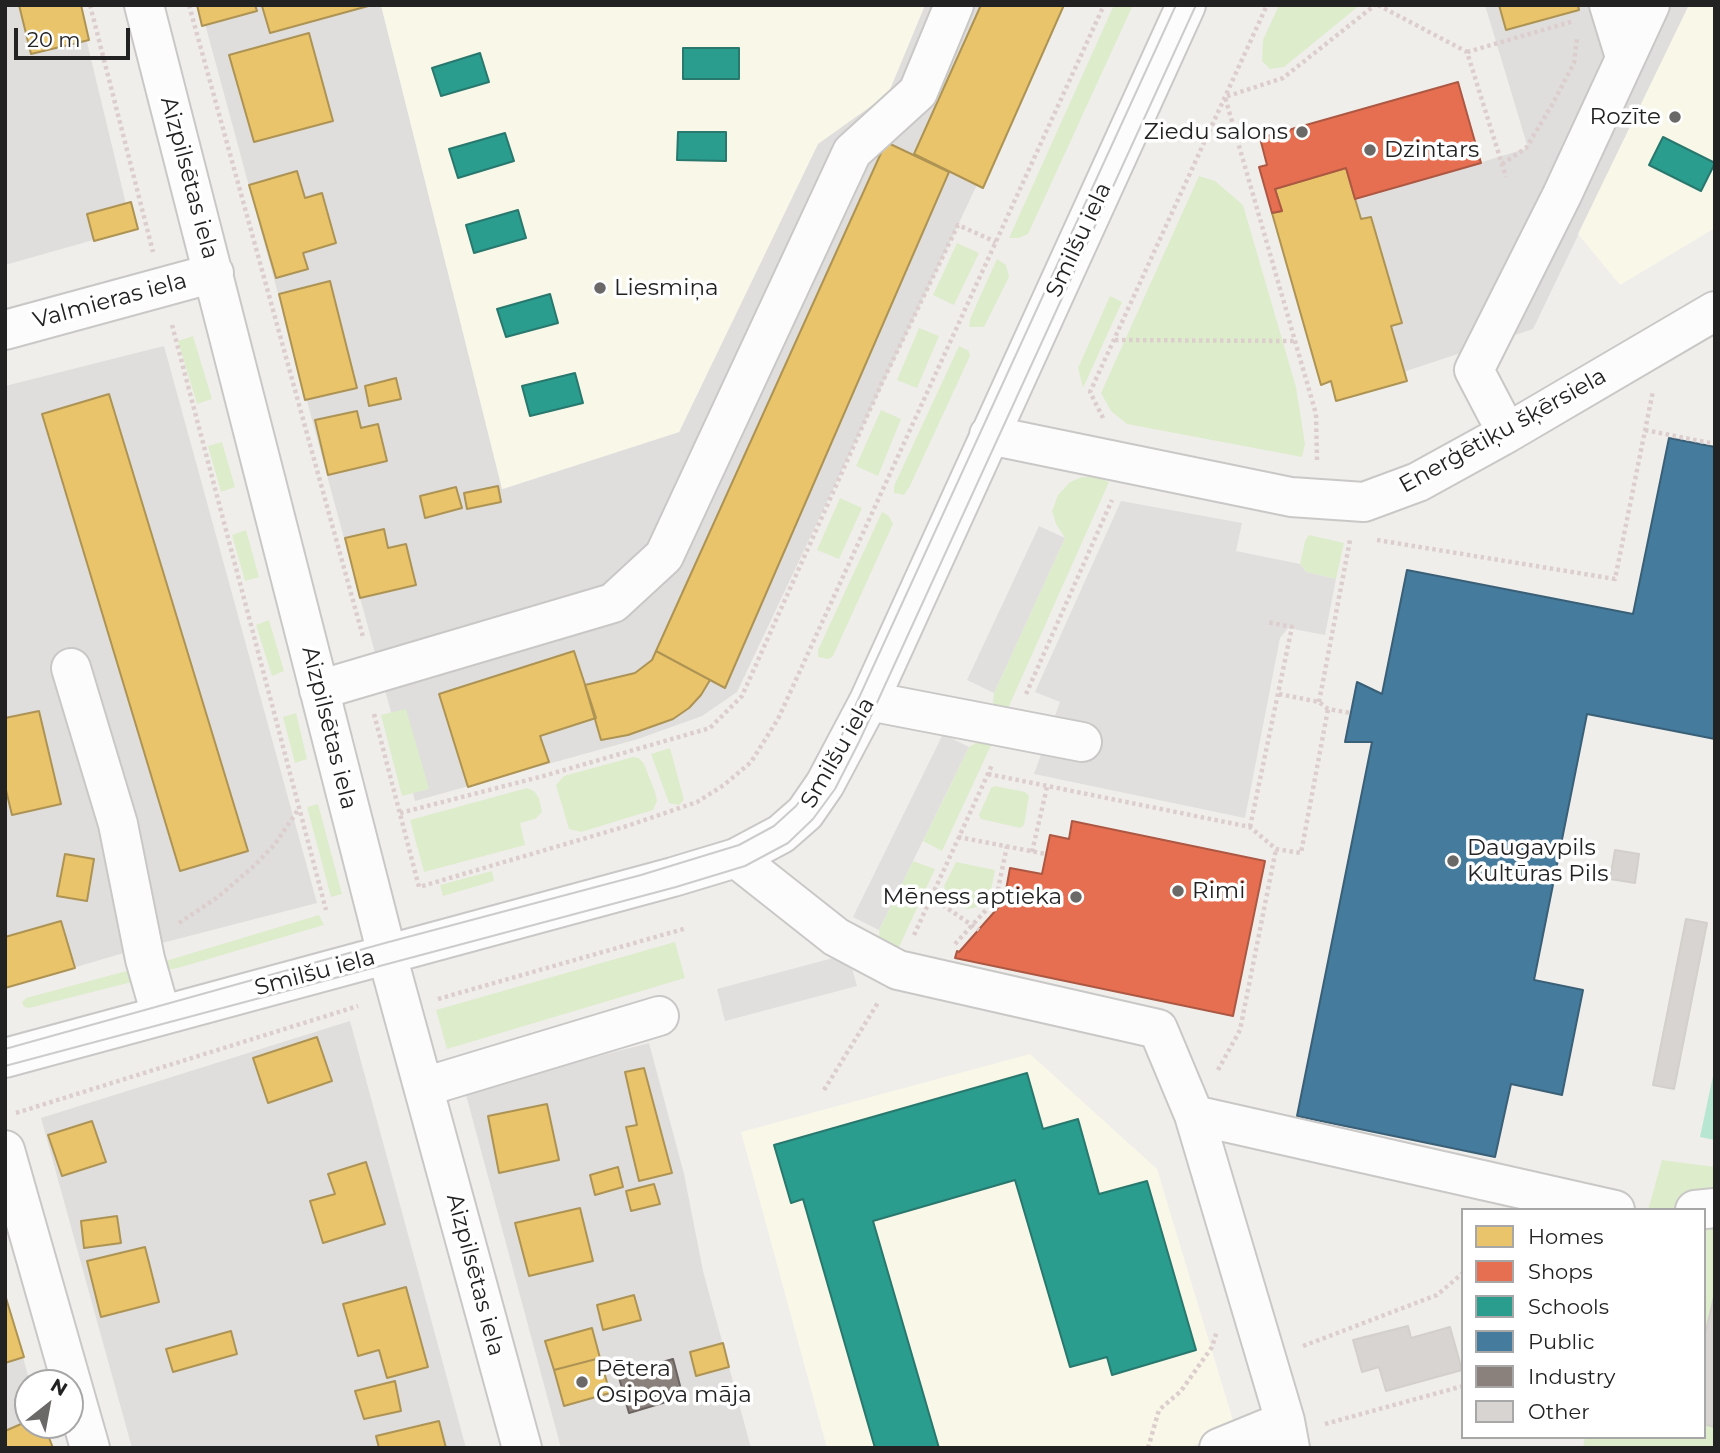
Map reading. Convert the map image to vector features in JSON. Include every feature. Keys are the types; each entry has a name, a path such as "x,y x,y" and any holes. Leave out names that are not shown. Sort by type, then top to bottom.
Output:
{"street":[{"name":"Aizpilsētas iela","path":"144,5 387,953 522,1448"},
{"path":"319,690 613,603 664,556 852,152 918,92 954,5"},
{"name":"Smilšu iela","path":"5,1058 736,858 781,834 805,813 825,784 869,701 1186,5"},
{"path":"1609,5 1625,57"},
{"path":"1507,433 1474,370 1562,195 1650,5"},
{"name":"Valmieras iela","path":"5,330 214,273"},
{"name":"Enerģētiķu šķērsiela","path":"989,435 1291,497 1364,502 1418,482 1715,311"},
{"path":"71,668 118,824 145,959 160,1015"},
{"path":"869,701 1082,742"},
{"path":"736,858 836,937 898,970 1158,1029 1194,1115 1288,1434 1219,1448"},
{"path":"424,1087 659,1016"},
{"path":"1194,1115 1606,1208"},
{"path":"5,1150 90,1448"}],"path":[{"path":"90,5 326,910"},
{"path":"189,5 374,675 374,713 419,887 627,827 697,802 724,785 751,762 778,719 1104,5"},
{"path":"1110,424 1101,415 1090,392 1267,5"},
{"path":"1225,97 1283,78 1376,5 1467,52 1579,20 1574,63 1552,105 1526,148 1502,164"},
{"path":"1467,52 1506,177"},
{"path":"1225,97 1316,414 1317,468"},
{"path":"400,813 547,775 710,728 742,696 870,409 958,225 996,242"},
{"path":"1115,340 1294,341"},
{"path":"1364,538 1615,579 1663,342"},
{"path":"1645,430 1715,444"},
{"path":"824,1090 898,970 1010,729 1116,491"},
{"path":"1319,702 1351,536"},
{"path":"1250,827 1293,627 1267,622"},
{"path":"1279,694 1319,702 1328,709 1351,713"},
{"path":"988,774 1250,827 1276,849 1301,853 1328,709"},
{"path":"1032,852 1046,787"},
{"path":"175,926 218,897 255,865 275,844 298,809"},
{"path":"958,837 1046,854"},
{"path":"961,938 996,900 1007,846"},
{"path":"1194,1115 1240,1030 1276,849"},
{"path":"931,897 979,930"},
{"path":"5,1116 365,1004 404,1009 687,929"},
{"path":"1266,1360 1437,1295 1461,1275"},
{"path":"1148,1448 1159,1410 1181,1391 1212,1347 1221,1316 1251,1308"},
{"path":"1288,1434 1461,1387"}],"shaded area":[{"path":"5,5 78,5 132,229 5,265"},
{"path":"200,5 381,5 503,489 679,432 818,143 888,94 925,5 1062,5 737,692 702,716 638,739 415,801"},
{"name":"Liesmiņa","path":"381,5 925,5 888,94 818,144 679,432 502,489"},
{"path":"1485,5 1689,5 1533,329 1343,392 1295,219 1528,148"},
{"name":"Rozīte","path":"1689,5 1715,5 1715,228 1620,285 1578,234"},
{"path":"164,346 317,903 127,952 5,988 5,386"},
{"path":"1121,501 1242,523 1236,551 1300,564 1306,572 1336,579 1325,635 1288,628 1280,638 1245,818 1034,774 1060,702 1035,692"},
{"path":"1039,526 1065,538 994,693 967,680"},
{"path":"943,734 969,747 879,930 853,917"},
{"path":"848,954 857,986 725,1021 717,989"},
{"path":"350,1021 466,1448 132,1448 41,1118"},
{"path":"649,1043 684,1174 703,1271 751,1448 561,1448 465,1091"},
{"path":"1030,1054 1157,1169 1235,1427 1188,1448 827,1448 741,1132"},
{"path":"5,1291 26,1369 14,1369 14,1439 5,1448"}],"green space":[{"path":"1114,5 1133,5 1028,234 1009,238"},
{"path":"1279,5 1360,5 1284,67 1270,69 1262,61 1263,40"},
{"path":"1199,176 1215,181 1243,205 1296,387 1305,444 1302,457 1127,424 1111,411 1101,393"},
{"path":"957,243 979,253 954,305 933,295"},
{"path":"997,259 1006,265 1009,277 984,327 969,327 970,319"},
{"path":"1110,296 1122,302 1083,388 1078,368"},
{"path":"919,328 939,336 917,388 897,380"},
{"path":"193,336 212,399 197,404 178,341"},
{"path":"959,346 969,351 970,356 910,486 904,495 894,493 894,486"},
{"path":"881,410 901,419 878,476 856,466"},
{"path":"222,442 235,487 221,492 208,446"},
{"path":"1082,477 1097,477 1109,482 1005,715 998,711 993,702 994,693 1065,538 1052,511 1058,495 1070,482"},
{"path":"840,498 862,508 839,559 817,550"},
{"path":"882,512 889,516 893,524 833,656 829,659 818,657 818,650"},
{"path":"246,530 259,577 245,581 232,535"},
{"path":"1309,535 1344,543 1336,579 1306,572 1300,564"},
{"path":"269,620 284,671 272,676 256,625"},
{"path":"406,709 429,789 402,796 381,715"},
{"path":"296,713 307,759 295,763 283,717"},
{"path":"983,739 994,739 942,851 923,841 969,747"},
{"path":"670,748 684,800 679,805 669,803 651,754"},
{"path":"633,757 639,758 644,764 655,792 657,801 653,810 581,832 569,829 556,785 564,776"},
{"path":"995,786 1025,792 1029,796 1024,825 1020,828 981,819 979,815 991,788"},
{"path":"527,788 534,791 539,798 542,812 535,819 520,823 525,845 424,872 410,820"},
{"path":"318,804 342,894 331,897 307,807"},
{"path":"913,861 935,869 894,958 880,943 879,930"},
{"path":"956,862 995,870 990,895 978,907 967,909 956,906 948,897 944,886"},
{"path":"492,871 494,881 443,896 440,885"},
{"path":"319,915 324,925 178,968 167,970 159,963"},
{"path":"675,942 685,978 447,1049 436,1010"},
{"path":"134,969 132,982 29,1008 24,1007 22,1002 26,998"},
{"path":"1715,1076 1715,1140 1700,1137"},
{"path":"1662,1160 1715,1167 1715,1448 1583,1448 1585,1439 1706,1439 1706,1208 1649,1208"}],"building: Homes":[{"path":"19,5 81,5 89,40 31,54"},
{"path":"197,5 255,5 257,11 202,26"},
{"path":"372,5 270,33 262,6"},
{"path":"981,5 1064,5 983,188 914,154"},
{"path":"1499,5 1578,5 1579,10 1506,30"},
{"path":"309,33 333,121 254,142 229,55"},
{"path":"886,142 949,172 725,688 656,651"},
{"path":"1346,168 1361,219 1371,217 1402,323 1391,326 1407,381 1336,401 1331,381 1321,385 1272,213 1282,211 1275,189"},
{"path":"297,171 305,198 322,193 336,243 303,253 308,269 276,278 249,185"},
{"path":"131,202 138,229 94,241 87,214"},
{"path":"330,281 357,388 305,400 279,294"},
{"path":"396,378 401,399 369,406 365,386"},
{"path":"109,394 248,851 180,871 42,414"},
{"path":"357,411 361,428 378,424 387,461 328,475 315,420"},
{"path":"498,486 501,502 467,509 464,493"},
{"path":"456,487 462,508 425,518 420,496"},
{"path":"384,529 388,548 406,544 416,585 360,598 345,538"},
{"path":"574,651 596,718 540,736 549,762 468,787 439,694"},
{"path":"656,651 710,680 701,695 673,719 628,735 601,740 585,685 635,673 652,660"},
{"path":"39,711 61,804 12,815 5,786 5,718"},
{"path":"65,854 94,859 87,901 57,896"},
{"path":"61,921 75,968 5,988 5,937"},
{"path":"317,1037 332,1081 268,1103 253,1058"},
{"path":"644,1068 672,1173 639,1181 626,1127 637,1125 625,1072"},
{"path":"547,1104 559,1160 499,1173 488,1116"},
{"path":"92,1121 106,1162 62,1176 48,1135"},
{"path":"366,1162 385,1224 323,1243 310,1201 335,1194 328,1174"},
{"path":"618,1167 623,1187 595,1195 590,1175"},
{"path":"654,1184 660,1204 631,1211 626,1191"},
{"path":"580,1208 593,1261 529,1276 515,1223"},
{"path":"117,1216 121,1243 84,1248 81,1221"},
{"path":"145,1247 159,1302 101,1317 87,1261"},
{"path":"406,1287 428,1367 387,1378 379,1350 358,1356 343,1304"},
{"path":"634,1295 641,1320 603,1330 597,1305"},
{"path":"5,1298 24,1357 5,1363"},
{"path":"592,1328 600,1358 554,1370 545,1341"},
{"path":"231,1331 237,1354 173,1372 166,1349"},
{"path":"723,1343 729,1367 696,1376 690,1352"},
{"name":"Pētera Osipova māja","path":"600,1358 610,1393 564,1406 554,1370"},
{"path":"395,1381 401,1411 364,1419 355,1391"},
{"path":"439,1421 446,1448 379,1448 376,1436"},
{"path":"14,1427 14,1439 49,1439 53,1448 5,1448 5,1431"}],"building: Shops":[{"name":"Dzintars","path":"1458,82 1481,163 1355,199 1346,168 1275,189 1282,211 1272,213 1259,167 1267,165 1260,138"},
{"path":"1072,821 1265,861 1233,1016 955,958 957,951 959,952 1004,901 1010,868 1042,874 1050,835 1069,839"}],"building: Schools":[{"path":"683,48 739,48 739,79 683,79"},
{"path":"480,53 489,82 441,96 432,68"},
{"path":"678,132 726,132 726,161 677,160"},
{"path":"505,133 514,161 458,178 449,149"},
{"path":"1663,137 1715,163 1701,191 1649,165"},
{"path":"518,210 526,238 474,253 466,225"},
{"path":"550,294 558,323 506,337 497,309"},
{"path":"575,373 583,403 530,416 522,386"},
{"path":"1027,1073 1043,1129 1078,1119 1099,1194 1147,1181 1196,1350 1112,1375 1107,1357 1070,1367 1015,1180 873,1221 939,1448 875,1448 803,1199 791,1203 774,1145"}],"building: Public":[{"name":"Daugavpils Kultūras Pils","path":"1669,438 1715,447 1715,739 1587,714 1534,980 1583,990 1562,1095 1511,1084 1495,1157 1297,1116 1372,742 1345,742 1357,682 1382,694 1407,570 1633,614"}],"building: Industry":[{"path":"673,1359 683,1397 629,1413 618,1374"}],"building: Other":[{"path":"1615,850 1639,854 1635,883 1610,879"},
{"path":"1686,919 1707,923 1674,1089 1653,1085"},
{"path":"1715,1293 1715,1427 1706,1425 1706,1330"},
{"path":"1408,1326 1411,1338 1450,1327 1461,1370 1386,1391 1379,1367 1362,1372 1353,1340"}],"tram line":[{"path":"5,1049 641,875 739,845 774,826 796,806 816,780 841,737 1176,5"},
{"path":"5,1066 676,887 745,866 788,843 813,819 835,789 859,742 1196,5"}],"place":[{"name":"Rozīte","path":"1675,117"},
{"name":"Ziedu salons","path":"1302,132"},
{"name":"Dzintars","path":"1370,150"},
{"name":"Liesmiņa","path":"600,288"},
{"name":"Daugavpils Kultūras Pils","path":"1453,861"},
{"name":"Rimi","path":"1178,891"},
{"name":"Mēness aptieka","path":"1076,897"},
{"name":"Pētera Osipova māja","path":"582,1382"}]}
